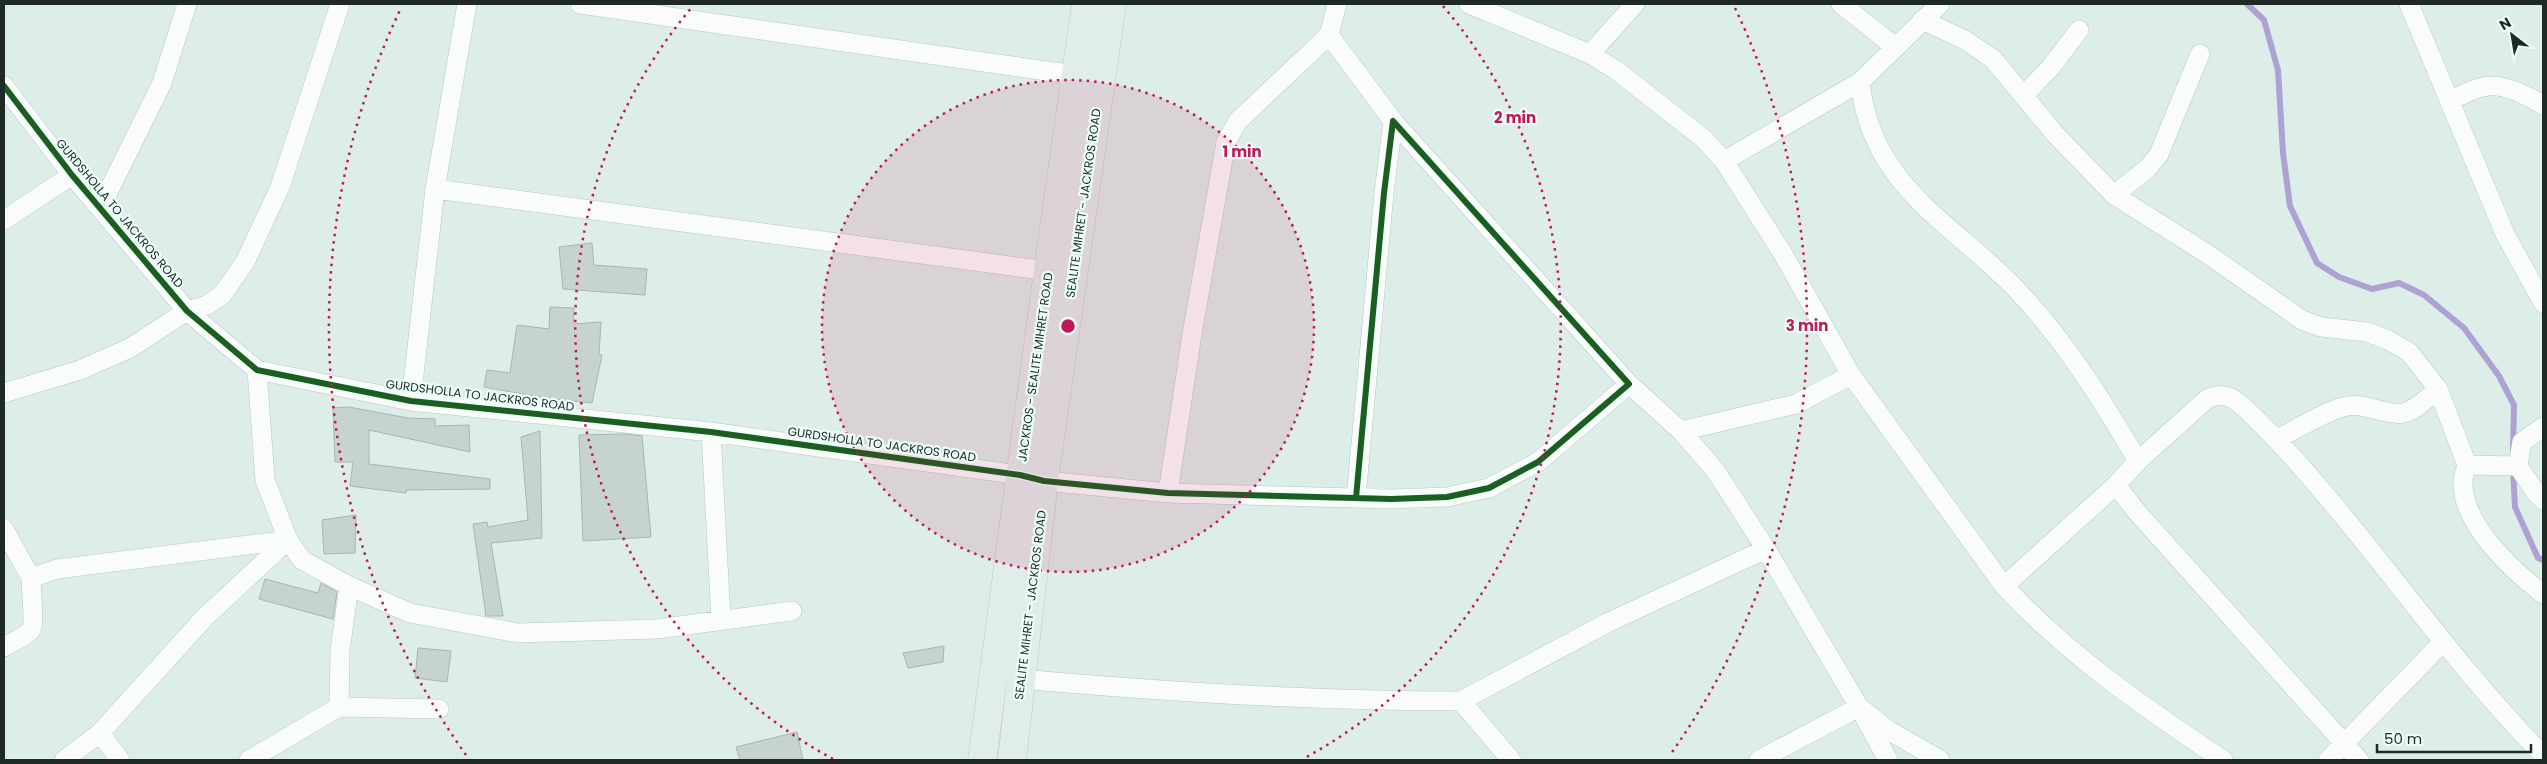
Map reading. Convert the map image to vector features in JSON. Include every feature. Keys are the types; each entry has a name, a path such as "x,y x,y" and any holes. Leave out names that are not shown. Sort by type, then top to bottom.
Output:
{"main road":[{"name":"JACKROS - SEALITE MIHRET ROAD","path":"982,760 1032,478 1048,272 1086,4"},
{"name":"SEALITE MIHRET - JACKROS ROAD","path":"1012,760 1020,679 1032,478 1112,4"}],"street":[{"path":"100,208 162,83 187,4"},
{"path":"4,393 80,370 130,348 187,311 207,305 222,295 245,262 280,187 340,4"},
{"path":"411,400 435,188 467,4"},
{"path":"580,4 1075,75"},
{"path":"1168,493 1192,334 1226,142 1238,121 1329,35 1337,4"},
{"path":"1469,4 1590,54 1651,96 1704,139 1724,161 1783,254 1851,375 2004,586 2033,618 2089,665 2139,704 2223,760"},
{"path":"1590,54 1635,4"},
{"path":"1842,4 1894,46"},
{"path":"1724,161 1860,82 1894,46 1940,4"},
{"path":"2409,4 2504,234 2543,303"},
{"path":"1922,20 1965,40 1993,59 2055,134 2114,195 2206,253 2302,320 2321,327 2367,332 2388,340 2408,352 2438,388 2467,465 2462,483 2466,503 2483,532 2507,564 2543,594"},
{"path":"2024,95 2051,67 2079,30"},
{"path":"1329,35 1393,121 1629,384 1681,431 1715,470 1766,549 1888,760"},
{"path":"2114,195 2148,168 2159,154 2200,54"},
{"path":"1860,82 1862,104 1870,129 1892,171 1922,206 2015,288 2070,355 2106,406 2138,461"},
{"name":"GURDSHOLLA TO JACKROS ROAD","path":"4,86 11,108 72,175 187,311 257,370 411,400 711,432 1032,478 1168,493 1356,498 1447,497 1489,488 1538,462 1629,384"},
{"path":"2450,100 2485,86 2500,87 2543,105"},
{"path":"1356,498 1384,193 1393,121"},
{"path":"4,220 72,175"},
{"path":"435,188 1048,272"},
{"path":"257,370 265,480 288,540 302,560 350,586 410,613 518,633 656,629 792,611"},
{"path":"1681,431 1796,404 1851,375"},
{"path":"2277,439 2342,407 2366,406 2389,412 2404,413 2419,406 2438,388"},
{"path":"2004,586 2116,485 2138,461 2207,399 2218,395 2230,397 2277,439 2338,508 2443,642 2512,723 2543,755"},
{"path":"2543,427 2522,442 2518,466 2543,500"},
{"path":"711,432 721,620"},
{"path":"2467,465 2518,466"},
{"path":"2116,485 2137,512 2359,760"},
{"path":"4,529 31,578 32,615 34,622 31,630 4,647"},
{"path":"31,578 57,569 288,540"},
{"path":"64,760 100,733 205,617 288,540"},
{"path":"1020,679 1151,690 1404,701 1461,701 1608,623 1766,549"},
{"path":"339,707 340,651 350,586"},
{"path":"2328,760 2443,642"},
{"path":"1461,701 1511,760"},
{"path":"249,760 339,707 438,709"},
{"path":"1759,760 1859,707"},
{"path":"1859,707 1888,730 1940,760"},
{"path":"100,733 120,760"}],"building":[{"path":"592,243 594,265 647,269 645,295 563,289 559,247"},
{"path":"550,307 574,308 573,324 601,322 599,354 602,355 592,403 545,398 484,387 487,370 510,373 517,325 549,329"},
{"path":"349,407 408,418 435,419 435,426 469,425 470,452 369,430 369,464 490,479 490,489 406,490 406,493 350,486 353,462 335,462 333,408"},
{"path":"540,431 542,538 491,543 503,616 486,616 473,524 487,522 488,527 528,520 521,437"},
{"path":"625,434 642,436 651,537 583,541 579,435"},
{"path":"356,515 355,553 324,554 322,520"},
{"path":"265,579 318,593 321,583 337,592 333,619 259,599"},
{"path":"944,646 943,662 908,668 903,653"},
{"path":"418,648 451,651 447,682 415,678"},
{"path":"797,732 803,760 740,760 736,747"}],"waterway":[{"path":"2247,4 2264,20 2278,70 2283,153 2290,206 2317,263 2339,277 2372,289 2399,283 2424,295 2464,328 2499,376 2514,405 2513,451"},
{"path":"2513,469 2515,507 2538,558 2543,560"}],"cycle path":[{"path":"4,86 72,175 187,311 257,370 411,401 711,432 1020,475 1044,481 1168,493 1391,499 1447,497 1489,488 1538,462 1629,384 1393,121 1384,193 1356,498"}]}
